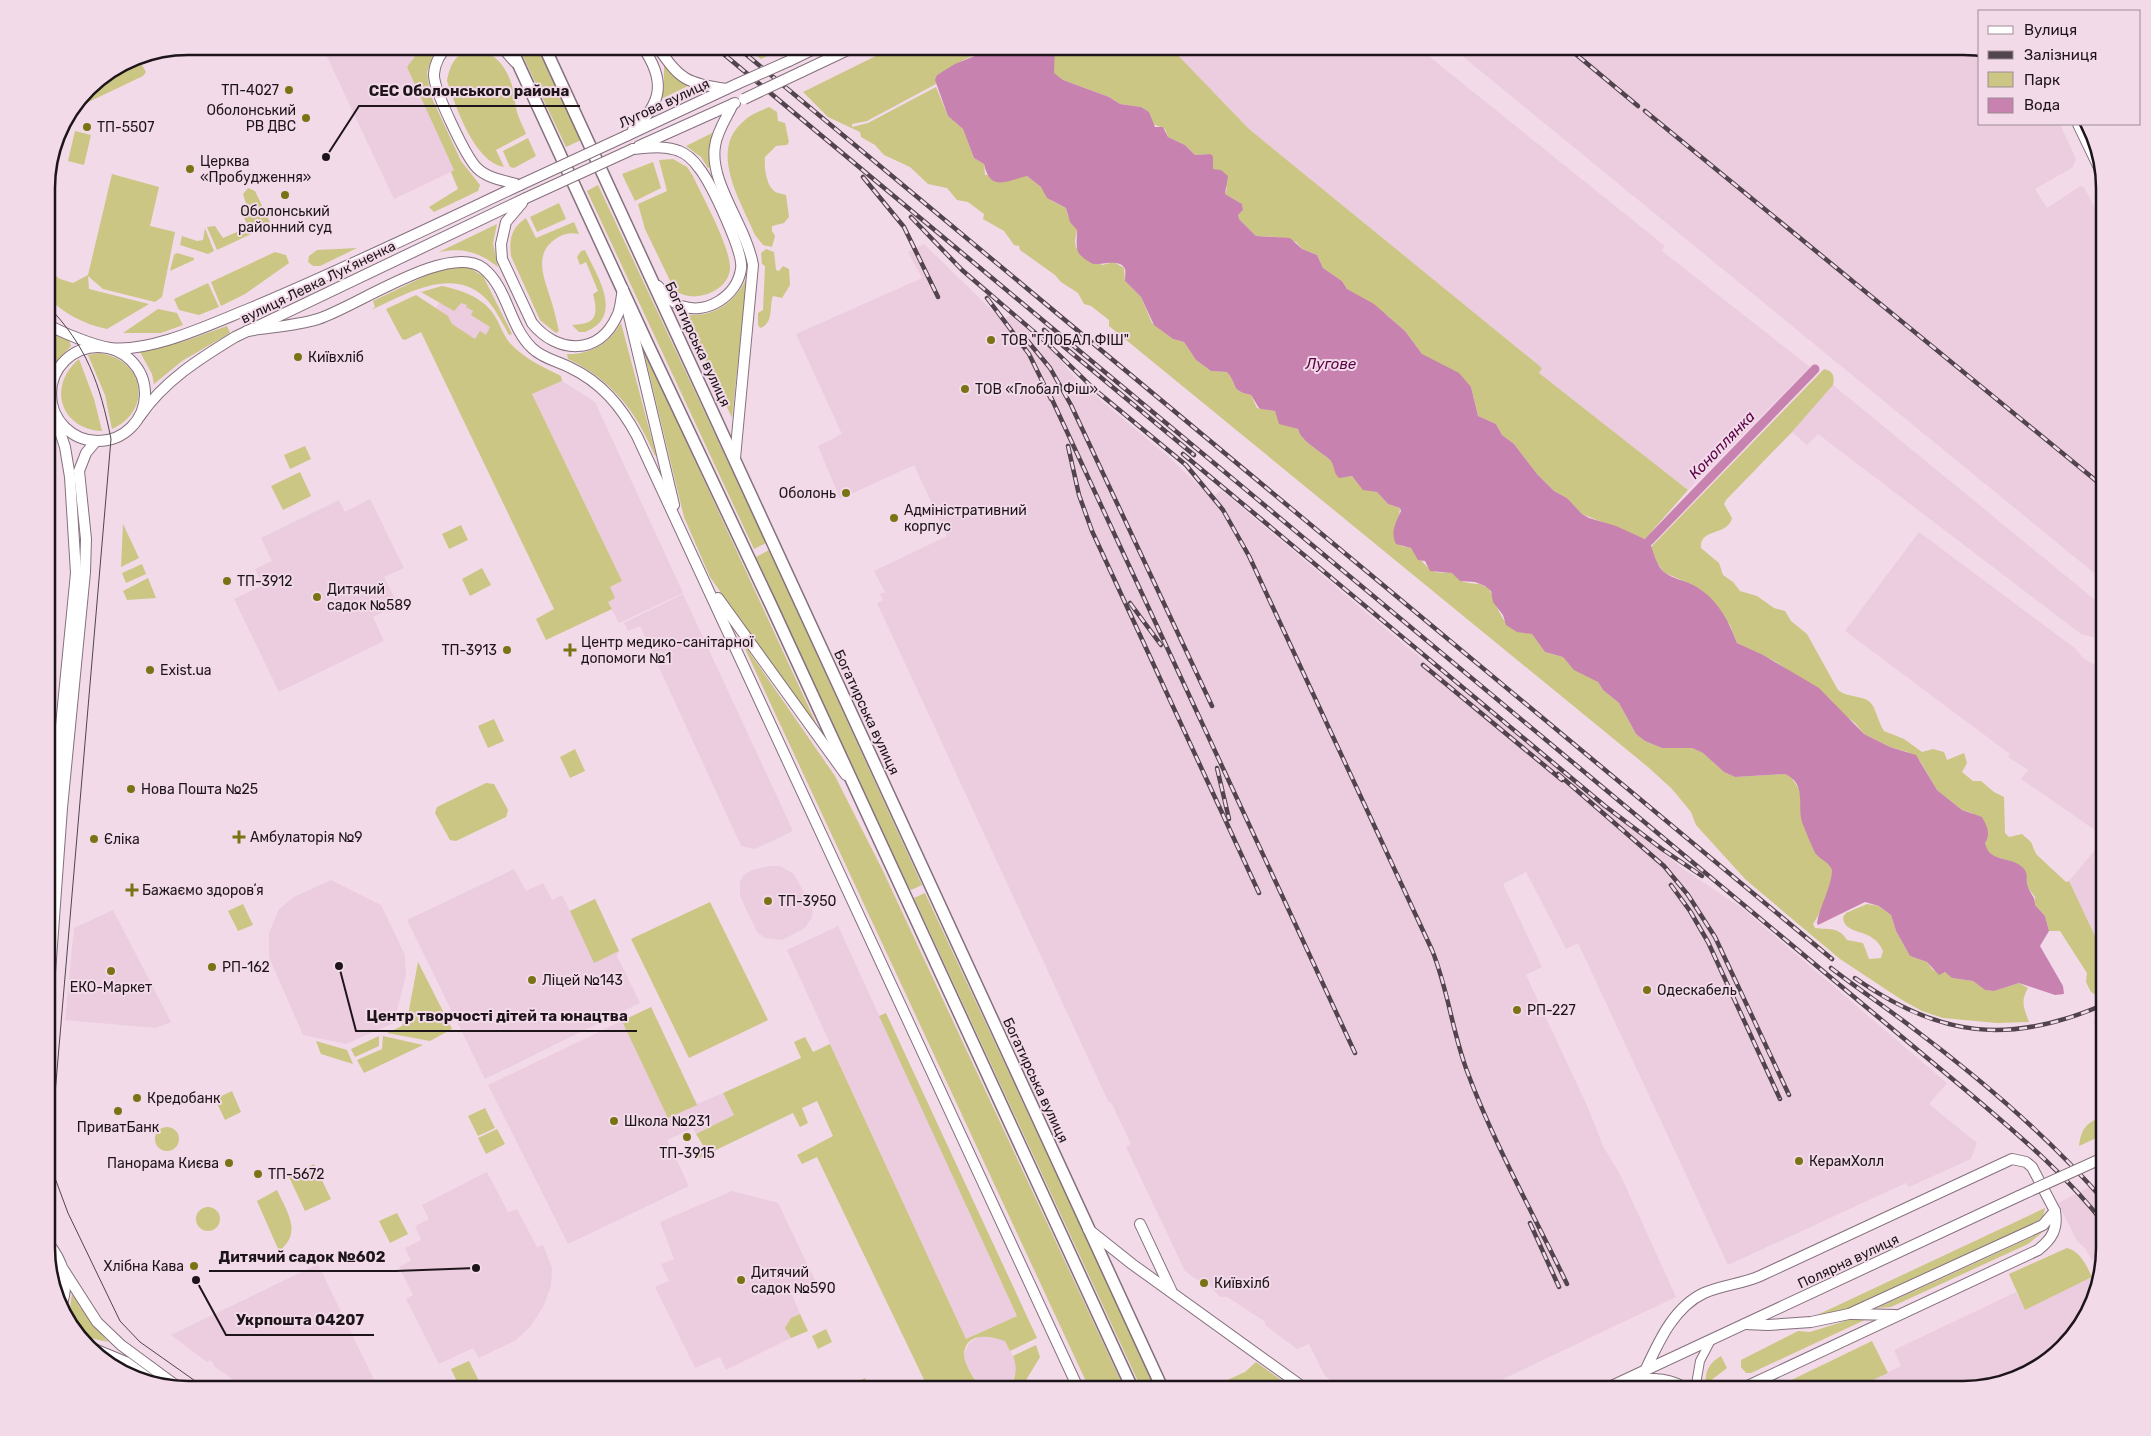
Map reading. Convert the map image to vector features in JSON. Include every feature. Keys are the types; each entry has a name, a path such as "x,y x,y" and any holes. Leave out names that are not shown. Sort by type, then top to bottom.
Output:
{"main road":[{"path":"439,55 434,76 441,100 470,158 478,168 490,176 520,185"},
{"path":"509,55 519,66"},
{"path":"514,55 774,612 1129,1381"},
{"name":"Богатирська вулиця","path":"548,55 1159,1381"},
{"path":"626,136 646,117 655,103 659,90 658,76 647,55"},
{"path":"664,55 682,76 693,83 726,89"},
{"name":"Лугова вулиця","path":"520,185 801,55"},
{"name":"Лугова вулиця","path":"526,198 837,55"},
{"path":"733,104 715,143 714,156 716,171 745,234 753,265 735,458"},
{"path":"2078,125 2090,149"},
{"path":"633,149 665,148 679,151 688,156 708,182 739,248 742,260 741,270 729,295 708,305 694,308 680,306 666,296 652,279"},
{"name":"вулиця Левка Лукʼяненка","path":"110,348 137,346 193,332 307,284 520,185"},
{"path":"526,198 514,211 503,228 502,259 532,323 539,332 563,346 588,344 608,330 618,316 623,289"},
{"name":"вулиця Левка Лукʼяненка","path":"140,416 153,396 173,378 205,355 247,331 526,198"},
{"path":"247,331 317,319 445,262 459,261 478,265 493,278 518,331 534,350 589,378 617,403 637,436 680,527 1076,1381"},
{"path":"623,289 680,527"},
{"path":"55,330 123,353 134,362 142,374 145,388 145,402 140,416 123,434 107,440 96,441 82,438 70,431 55,412"},
{"path":"55,376 66,359 82,349 96,346 110,348"},
{"path":"55,415 65,447 70,476 74,510 76,573 55,780"},
{"path":"55,898 85,572 86,539 79,471 86,453 96,441"},
{"path":"703,577 852,784"},
{"path":"1646,1369 1668,1326 1686,1306 1704,1293 1752,1280 2012,1159 2026,1162 2032,1167 2055,1211 2056,1227 2053,1235 2038,1250 1759,1381"},
{"name":"Полярна вулиця","path":"1622,1381 2096,1161"},
{"path":"1849,1314 2043,1224 2055,1211"},
{"path":"1140,1224 1171,1291"},
{"path":"1088,1229 1295,1381"},
{"path":"55,1254 97,1322 121,1345 168,1379"},
{"path":"63,1269 66,1285 64,1295"},
{"path":"1744,1324 1768,1325 1810,1322 1849,1314 1899,1315"},
{"path":"109,1355 126,1362 139,1372"}],"street":[{"path":"1697,1381 1700,1362 1711,1339"},
{"path":"1628,1378 1657,1377 1671,1381"}],"shaded area":[{"path":"326,55 416,55 407,67 455,170 394,199"},
{"path":"1178,55 1427,55 1665,246 1662,251 1810,367 1688,490 1539,373 1542,368 1249,129"},
{"path":"1461,55 1978,56 1978,125 2060,125 2076,159 2072,168 2035,189 2047,208 2080,186 2084,187 2096,210 2096,575"},
{"path":"924,244 1002,320 1010,315 1053,352 1079,382 1169,457 1212,498 1221,490 1407,647 1682,868 1742,908 1947,1083 1929,1104 1977,1143 1971,1159 1909,1187 1906,1183 1728,1265 1578,943 1566,949 1526,872 1503,884 1542,967 1526,975 1589,1110 1603,1146 1620,1174 1676,1297 1499,1381 1332,1381 1325,1376 1309,1344 1297,1349 1266,1326 1264,1321 1227,1297 1220,1297 1209,1285 1202,1287 1199,1281 1185,1271 1126,1147 1131,1144 1111,1102 1109,1103 877,603 883,600 880,594 885,592 874,571 947,536 914,465 840,499 818,446 842,434 796,334 922,278 908,252"},
{"path":"447,293 481,302 498,323 485,363 436,308"},
{"path":"562,381 595,402 683,593 619,623 608,602 610,587 622,581 532,394"},
{"path":"1833,385 2096,601 2096,638 2081,634 1818,434 1807,445 1792,432"},
{"name":"Дитячий садок №589","path":"370,499 404,568 384,577 398,605 373,617 384,641 279,692 234,599 263,585 255,569 272,561 261,538 339,500 345,512"},
{"path":"1919,532 2076,649 2083,658 2096,666 2096,831 2021,779 2028,770 2008,757 2010,754 1845,631"},
{"path":"683,594 793,831 755,849 741,846 640,626 628,631 624,623"},
{"path":"2096,849 2096,940 2069,881"},
{"path":"780,866 794,874 813,909 812,917 805,928 782,940 765,938 757,932 740,896 740,882 743,876 752,870"},
{"name":"Ліцей №143","path":"514,869 526,891 543,883 552,900 562,895 570,911 595,899 619,951 617,956 640,1003 485,1079 407,920"},
{"path":"331,880 381,905 405,955 406,975 394,1023 346,1044 303,1035 269,957 269,933 279,909 294,897"},
{"path":"113,910 171,1022 155,1028 65,1020 74,928"},
{"path":"838,926 1017,1316 966,1339 787,950"},
{"name":"Школа №231","path":"651,1007 697,1104 723,1093 734,1115 696,1134 693,1128 667,1140 689,1186 568,1244 488,1085"},
{"path":"487,1172 508,1212 517,1209 537,1247 543,1245 552,1268 551,1286 543,1307 530,1327 516,1340 479,1358 473,1348 439,1364 406,1299 413,1295 399,1267 411,1261 405,1248 421,1240 415,1226 429,1219 422,1205"},
{"path":"2096,1185 2095,1265 2085,1248 2077,1241 2058,1203"},
{"name":"Дитячий садок №590","path":"732,1191 778,1203 815,1280 791,1292 800,1314 791,1318 786,1328 791,1338 726,1370 720,1357 695,1368 655,1287 669,1281 661,1264 674,1259 660,1222"},
{"path":"318,1264 375,1381 235,1381 215,1367 211,1360 207,1362 171,1335"},
{"path":"2092,1277 2082,1307 2069,1329 2044,1354 2014,1371 1981,1380 1870,1381 1901,1366 1894,1350 2016,1292 2025,1309"},
{"path":"989,1335 1005,1341 1017,1364 1016,1372 1012,1381 976,1381 966,1363 964,1354 969,1344 979,1336"}],"green space":[{"path":"416,55 433,55 427,72 430,94 461,161 480,185 478,191 434,212 429,207 458,189 451,172 454,170 407,67"},
{"path":"460,55 491,55 500,62 509,76 516,110 526,134 496,150 504,167 493,163 475,144 455,105 447,81 457,57"},
{"path":"522,55 540,55 581,140 566,147"},
{"path":"755,55 770,55 761,59"},
{"path":"878,55 975,55 937,75 936,84 867,121 852,124 852,127 868,123 936,87 948,116 963,129 974,158 984,164 985,175 1027,176 1041,187 1052,201 1066,208 1068,216 1077,230 1076,248 1102,265 1114,262 1124,268 1125,281 1141,297 1152,323 1173,339 1184,342 1196,360 1211,371 1227,372 1236,389 1251,395 1257,408 1275,411 1284,423 1298,429 1307,442 1330,460 1340,475 1344,477 1352,476 1363,489 1377,492 1388,504 1400,508 1401,546 1411,548 1435,572 1452,573 1467,583 1479,584 1489,589 1500,613 1511,628 1518,632 1532,634 1545,652 1563,657 1570,665 1598,682 1603,690 1619,703 1636,734 1645,741 1662,748 1692,748 1703,753 1724,772 1735,777 1785,774 1791,777 1801,792 1809,836 1815,852 1827,860 1832,870 1830,884 1820,912 1813,924 1815,928 1840,932 1847,940 1863,943 1869,959 1881,958 1883,951 1878,943 1873,938 1848,927 1843,917 1846,913 1867,904 1879,906 1891,915 1896,931 1910,956 1927,962 1933,970 1949,973 1952,978 1973,981 1985,990 1994,991 2019,983 2028,988 2023,1001 2029,1022 1997,1023 1943,1018 1922,1011 1840,959 1746,880 1696,825 1691,812 1672,789 1648,767 1109,326 1109,320 1091,306 1084,304 1078,293 1020,250 1019,246 1014,245 1004,231 983,219 984,214 968,202 957,200 947,188 928,184 910,167 884,155 875,145 861,137 860,132 828,117 803,92"},
{"path":"1054,55 1178,55 1249,129 1542,368 1539,373 1688,490 1645,539 1582,514 1567,498 1554,491 1537,474 1514,444 1502,435 1496,424 1478,416 1471,387 1422,354 1405,331 1388,316 1347,289 1342,281 1323,268 1317,255 1302,249 1296,242 1278,237 1256,236 1239,219 1238,215 1243,210 1242,204 1225,194 1227,188 1211,167 1213,160 1210,154 1195,155 1185,145 1168,137 1165,129 1153,124 1149,112 1141,107 1120,104 1109,97 1063,80 1053,73"},
{"path":"141,63 146,72 143,76 85,104 107,82"},
{"path":"664,64 690,85 661,99 664,88"},
{"path":"769,107 777,112 778,121 785,123 789,142 787,145 776,146 765,157 768,182 774,191 786,195 789,217 784,223 772,226 775,236 772,247 763,245 755,235 730,176 728,161 729,146 734,132 747,118"},
{"path":"75,131 91,135 84,165 68,161"},
{"path":"714,132 710,154 711,167 708,168 701,157 686,146"},
{"path":"528,138 536,156 514,168 510,167 503,151"},
{"path":"673,159 687,167 693,176 721,236 729,260 730,269 728,277 721,286 707,294 689,296 675,291 645,229 638,204 667,191 659,160"},
{"path":"653,162 661,188 635,201 622,174"},
{"path":"112,174 159,187 150,226 175,232 162,297 155,302 103,289 88,276 89,289 149,304 107,329 90,324 74,317 55,304 55,276 73,283 88,275"},
{"path":"598,185 766,543 754,549 587,191"},
{"path":"248,188 255,191 270,222 266,227 217,250 207,227 215,226 223,238 246,228 247,224 239,208 246,204 243,194"},
{"path":"559,203 566,219 537,232 530,217"},
{"path":"526,218 536,238 574,222 579,234 566,234 554,240 548,246 542,260 543,275 559,331 556,333 540,320 511,256 510,244 512,234 517,226"},
{"path":"497,224 493,243 498,267 477,254 470,252 456,250 439,252"},
{"path":"205,228 214,251 208,254 180,245 182,236 197,241 203,240"},
{"path":"357,248 320,266 313,266 308,262 309,256 317,250"},
{"path":"766,249 774,252 776,270 779,271 783,266 789,269 790,285 782,298 773,296 769,319 760,328 758,325 758,313 763,310 765,266 762,264 761,253"},
{"path":"585,250 601,283 606,306 604,317 597,325 585,332 579,332 572,325 586,323 593,318 595,302 593,294 598,291 586,262 580,265 577,257 581,251"},
{"path":"275,252 286,255 289,263 245,294 221,306 211,282"},
{"path":"177,253 194,258 194,260 170,271 174,255"},
{"path":"446,266 468,267 483,276 512,334 509,335 489,302 476,290 462,285 446,283 431,285 415,290 371,310 375,307 373,301"},
{"path":"747,277 732,418 684,314 705,314 722,307 737,294"},
{"path":"208,283 219,307 199,315 179,310 174,299"},
{"path":"442,286 463,292 482,302 497,319 509,342 520,353 561,376 562,381 532,394 622,581 610,587 615,598 608,602 612,609 546,640 536,619 554,609 421,332 405,340 402,339 386,309 416,295 448,316 452,324 475,339 480,331 486,335 490,327 471,315 473,311 466,307 467,305 461,303 454,311 421,292"},
{"path":"158,309 177,313 183,325 161,333 123,333"},
{"path":"621,323 655,456 640,425 621,398 584,367 568,359 567,354 591,350 605,342"},
{"path":"227,326 230,333 182,361 154,384 152,374 140,352 185,341"},
{"path":"55,333 69,340 71,346 55,363"},
{"path":"643,348 822,736 710,577 684,517"},
{"path":"99,353 114,357 126,365 134,375 138,386 138,398 134,410 125,421 112,429 105,395 88,355"},
{"path":"79,359 94,399 102,431 76,423 68,414 63,404 61,393 63,381 69,370"},
{"path":"1824,369 1833,374 1833,385 1792,432 1726,500 1724,504 1732,518 1729,524 1704,537 1701,548 1719,563 1723,575 1733,582 1740,591 1757,596 1774,608 1785,611 1791,621 1807,634 1838,690 1847,695 1870,702 1884,731 1904,739 1922,752 1933,749 1944,752 1947,760 1964,753 1967,763 1962,772 1973,781 1981,781 1994,792 2004,797 2005,833 2009,837 2022,834 2031,842 2036,854 2066,882 2069,881 2096,938 2096,995 2091,992 2086,982 2087,973 2060,931 2049,931 2045,916 2035,905 2035,897 2026,885 2027,878 2014,863 1991,855 1986,850 1972,813 1962,810 1937,790 1920,761 1908,752 1890,747 1864,734 1855,723 1838,710 1829,698 1776,662 1737,643 1730,625 1691,584 1665,573 1657,563 1651,547"},
{"path":"305,446 311,459 290,469 284,455"},
{"path":"300,472 311,496 283,510 271,486"},
{"path":"123,524 139,558 121,567"},
{"path":"461,525 468,540 449,549 442,534"},
{"path":"769,550 922,885 911,890 756,557"},
{"path":"142,564 146,574 126,583 122,573"},
{"path":"482,568 491,585 470,596 462,579"},
{"path":"148,578 156,598 127,600 123,591"},
{"path":"741,640 835,776 883,871 1121,1381 1086,1381"},
{"path":"494,719 504,741 488,748 478,726"},
{"path":"575,749 585,771 570,778 560,757"},
{"path":"486,783 494,784 508,810 506,817 456,841 450,840 435,813 437,807"},
{"path":"925,893 1153,1381 1138,1381 914,898"},
{"path":"595,899 619,951 594,963 570,911"},
{"path":"710,902 768,1020 689,1058 631,939"},
{"path":"243,904 253,925 238,931 228,911"},
{"path":"418,962 452,1029 430,1041 387,1033 402,1026 409,1010"},
{"path":"651,1007 697,1105 668,1118 622,1021"},
{"path":"886,1013 1037,1338 1010,1351 1005,1341 986,1337 974,1338 969,1342 964,1354 968,1368 976,1381 925,1381 817,1157 802,1164 797,1155 833,1136 817,1101 802,1108 808,1123 800,1127 793,1113 697,1159 693,1154 704,1147 696,1134 734,1115 723,1093 801,1058 794,1042 805,1037 813,1052 830,1044 966,1339 1017,1316 879,1016"},
{"path":"379,1036 379,1046 355,1057 351,1049"},
{"path":"383,1036 423,1045 364,1073 357,1060 382,1049"},
{"path":"316,1041 347,1050 353,1064 321,1054"},
{"path":"232,1091 241,1112 225,1120 215,1099"},
{"path":"485,1108 495,1128 478,1136 468,1116"},
{"path":"2096,1119 2096,1138 2079,1146 2086,1126"},
{"path":"167,1127 176,1130 179,1139 176,1148 167,1151 158,1148 155,1139 158,1130"},
{"path":"497,1129 505,1144 486,1154 478,1138"},
{"path":"314,1164 331,1199 305,1211 289,1177"},
{"path":"277,1190 291,1222 292,1230 286,1244 279,1251 257,1201"},
{"path":"208,1207 217,1210 220,1219 217,1228 208,1231 199,1228 196,1219 199,1210"},
{"path":"2045,1208 2043,1216 2037,1222 1848,1310 1815,1316"},
{"path":"397,1213 408,1234 390,1243 379,1221"},
{"path":"2043,1232 2028,1244 1891,1307 1877,1308"},
{"path":"2067,1248 2079,1256 2092,1277 2025,1310 2009,1274"},
{"path":"55,1259 59,1270 61,1285"},
{"path":"72,1293 80,1307 108,1342 90,1338 82,1329 70,1308"},
{"path":"800,1314 808,1331 791,1338 785,1328 791,1318"},
{"path":"1861,1316 1869,1318 1751,1373 1746,1373 1741,1367 1741,1360 1798,1331 1810,1332"},
{"path":"826,1329 832,1342 818,1349 812,1336"},
{"path":"1872,1341 1888,1373 1871,1381 1790,1381"},
{"path":"1036,1345 1040,1357 1025,1381 1012,1381 1015,1374 1013,1356"},
{"path":"1721,1356 1727,1368 1710,1381 1706,1381 1706,1375 1714,1361"},
{"path":"469,1361 479,1381 457,1381 451,1369"},
{"path":"1256,1362 1282,1381 1225,1381 1245,1372"}],"water":[{"name":"Лугове","path":"977,55 1055,55 1054,73 1063,80 1109,97 1120,104 1141,107 1149,112 1155,127 1163,127 1168,137 1185,145 1195,155 1210,154 1213,156 1213,169 1221,170 1228,176 1225,194 1242,204 1243,210 1238,215 1239,219 1256,236 1290,238 1302,249 1317,255 1323,268 1342,281 1347,289 1374,304 1405,331 1422,354 1459,373 1471,387 1478,416 1496,424 1502,435 1514,444 1537,474 1554,491 1567,498 1582,514 1589,518 1616,526 1649,541 1657,561 1664,572 1693,585 1715,602 1730,626 1737,643 1763,655 1819,688 1864,734 1890,747 1916,755 1937,790 1962,810 1982,817 1988,833 1985,843 1987,850 1996,857 2014,862 2025,871 2027,885 2034,897 2035,905 2045,916 2049,931 2040,946 2063,986 2064,994 2055,995 2019,983 1994,991 1985,990 1973,981 1952,978 1945,972 1939,975 1927,962 1910,956 1896,931 1891,915 1879,906 1865,902 1818,925 1818,916 1830,884 1832,870 1816,854 1811,844 1802,822 1799,789 1792,778 1785,774 1735,777 1724,772 1703,753 1692,748 1662,748 1645,741 1636,734 1619,703 1603,690 1598,682 1574,670 1563,657 1545,652 1532,634 1517,632 1506,625 1503,615 1493,602 1491,591 1485,586 1475,582 1460,581 1452,573 1430,571 1425,561 1418,560 1411,548 1396,544 1394,531 1401,511 1400,508 1388,504 1377,492 1363,490 1352,476 1339,478 1330,460 1307,442 1298,429 1279,424 1275,411 1260,408 1251,395 1235,387 1227,372 1211,371 1196,360 1184,342 1173,339 1154,325 1141,297 1125,281 1125,269 1123,266 1115,263 1093,264 1082,257 1077,246 1077,230 1070,222 1066,208 1047,198 1041,187 1027,176 1006,182 995,181 990,178 984,164 974,158 963,129 948,116 935,80 937,75 955,64"}],"waterway":[{"name":"Коноплянка","path":"1649,541 1815,369"}],"tram line":[{"path":"55,314 82,351 90,367 102,401 111,439 55,1094"},
{"path":"55,1178 68,1213 120,1321 140,1342 195,1381"}],"railway":[{"path":"725,55 1968,1092 2058,1172 2096,1214"},
{"path":"747,55 1832,959"},
{"path":"1577,55 1638,106"},
{"path":"1645,111 2096,481"},
{"path":"863,177 904,227 938,297"},
{"path":"911,217 962,270 1047,343 1094,389 1186,465 1223,510 1249,556 1432,950 1467,1071 1489,1125 1567,1284"},
{"path":"987,298 1029,354 1051,399"},
{"path":"1044,330 1194,455"},
{"path":"1026,339 1050,368 1071,405 1212,706"},
{"path":"1049,393 1355,1053"},
{"path":"1068,446 1079,495 1092,531 1259,893"},
{"path":"1183,454 1605,806 1662,849 1702,876"},
{"path":"1130,603 1161,645"},
{"path":"1423,665 1562,780"},
{"path":"1217,768 1229,819"},
{"path":"1558,774 1664,866 1688,895 1715,937 1789,1095"},
{"path":"1671,885 1690,911 1708,942 1780,1099"},
{"path":"1831,968 1904,1021 1990,1089 2038,1132 2096,1192"},
{"path":"1855,978 1886,998 1916,1013 1946,1023 1976,1029 2006,1030 2037,1026 2096,1007"},
{"path":"1530,1223 1559,1287"}],"place":[{"name":"ТП-4027","path":"289,90"},
{"name":"Оболонський РВ ДВС","path":"306,118"},
{"name":"ТП-5507","path":"87,127"},
{"name":"СЕС Оболонського района","path":"326,157"},
{"name":"Церква «Пробудження»","path":"190,169"},
{"name":"Оболонський районний суд","path":"285,195"},
{"name":"ТОВ \"ГЛОБАЛ ФІШ\"","path":"991,340"},
{"name":"Київхліб","path":"298,357"},
{"name":"ТОВ «Глобал Фіш»","path":"965,389"},
{"name":"Оболонь","path":"846,493"},
{"name":"Адміністративний корпус","path":"894,518"},
{"name":"ТП-3912","path":"227,581"},
{"name":"Дитячий садок №589","path":"317,597"},
{"name":"ТП-3913","path":"507,650"},
{"name":"Центр медико-санітарної допомоги №1","path":"570,650"},
{"name":"Exist.ua","path":"150,670"},
{"name":"Нова Пошта №25","path":"131,789"},
{"name":"Амбулаторія №9","path":"239,837"},
{"name":"Єліка","path":"94,839"},
{"name":"Бажаємо здоровʼя","path":"132,890"},
{"name":"ТП-3950","path":"768,901"},
{"name":"Центр творчості дітей та юнацтва","path":"339,966"},
{"name":"РП-162","path":"212,967"},
{"name":"ЕКО-Маркет","path":"111,971"},
{"name":"Ліцей №143","path":"532,980"},
{"name":"Одескабель","path":"1647,990"},
{"name":"РП-227","path":"1517,1010"},
{"name":"Кредобанк","path":"137,1098"},
{"name":"ПриватБанк","path":"118,1111"},
{"name":"Школа №231","path":"614,1121"},
{"name":"ТП-3915","path":"687,1137"},
{"name":"КерамХолл","path":"1799,1161"},
{"name":"Панорама Києва","path":"229,1163"},
{"name":"ТП-5672","path":"258,1174"},
{"name":"Хлібна Кава","path":"194,1266"},
{"name":"Дитячий садок №602","path":"476,1268"},
{"name":"Укрпошта 04207","path":"196,1280"},
{"name":"Дитячий садок №590","path":"741,1280"},
{"name":"Київхілб","path":"1204,1283"}]}
